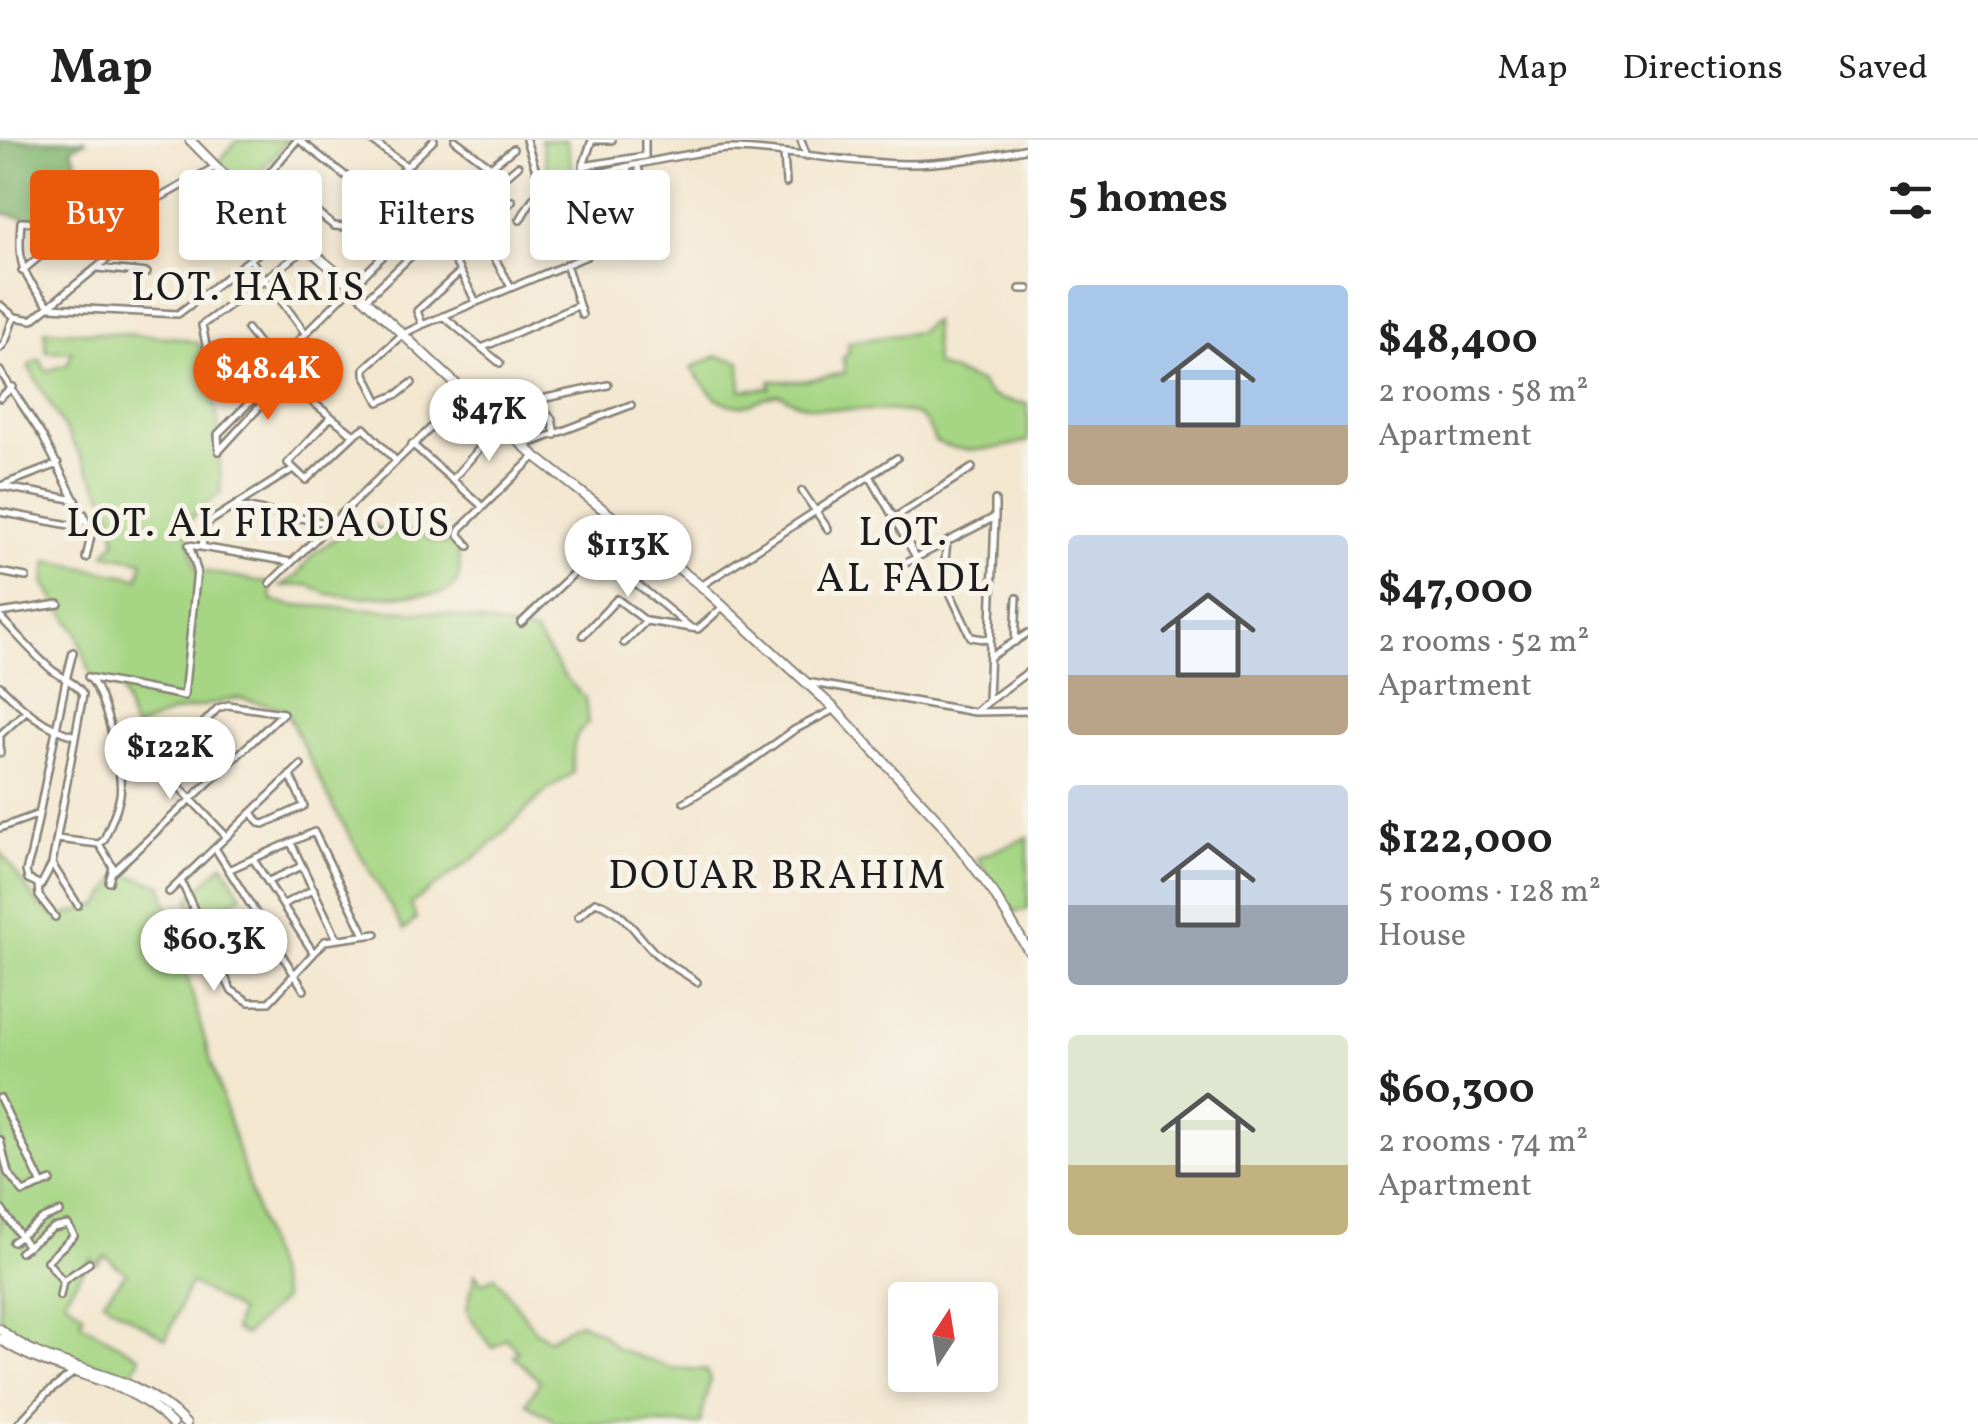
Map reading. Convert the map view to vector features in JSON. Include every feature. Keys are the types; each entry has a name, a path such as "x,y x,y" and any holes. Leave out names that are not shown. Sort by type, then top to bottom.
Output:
{"street":[{"path":"190,140 218,170"},
{"path":"273,170 298,140 342,173"},
{"path":"372,140 405,164"},
{"path":"399,170 434,140"},
{"path":"455,140 495,170"},
{"path":"526,140 536,170"},
{"path":"584,170 592,140 612,140"},
{"path":"644,170 646,140"},
{"path":"801,140 808,157"},
{"path":"485,170 513,148"},
{"path":"584,166 643,162 723,149 940,164 1028,148"},
{"path":"784,154 786,183"},
{"path":"619,170 643,162"},
{"path":"510,173 518,166"},
{"path":"159,198 215,167"},
{"path":"520,220 530,203"},
{"path":"322,215 339,228 342,225"},
{"path":"30,222 20,222 22,271 50,307 178,314 250,260"},
{"path":"22,271 35,260"},
{"path":"0,305 15,317 32,320 107,260"},
{"path":"252,260 306,334"},
{"path":"262,387 210,364 201,327 292,260"},
{"path":"321,260 535,456 702,586 835,708 953,838 994,892 1028,950"},
{"path":"275,377 218,434 219,450 274,391 275,377 276,360 379,260"},
{"path":"366,300 407,260"},
{"path":"454,260 476,302"},
{"path":"496,260 511,287"},
{"path":"412,383 380,402 364,374 370,362 403,334 576,260"},
{"path":"566,264 582,314"},
{"path":"98,268 147,273"},
{"path":"422,324 417,311 460,272"},
{"path":"1020,289 1028,289"},
{"path":"484,347 579,306"},
{"path":"443,316 500,363"},
{"path":"0,348 15,317"},
{"path":"247,329 276,360"},
{"path":"0,371 13,386 82,511 91,536 86,558"},
{"path":"275,377 284,379 354,435"},
{"path":"538,404 546,398 608,385"},
{"path":"0,398 13,386"},
{"path":"270,584 466,394"},
{"path":"529,396 552,419 556,435"},
{"path":"524,446 631,405"},
{"path":"331,417 288,462 306,480 364,428 396,461"},
{"path":"452,480 500,424"},
{"path":"412,444 482,507"},
{"path":"470,546 460,530 535,456"},
{"path":"702,586 897,458"},
{"path":"0,486 58,464"},
{"path":"894,518 972,468"},
{"path":"202,546 206,524 292,469"},
{"path":"870,476 916,557"},
{"path":"0,486 76,500"},
{"path":"802,491 828,529"},
{"path":"988,701 995,500"},
{"path":"236,506 330,524"},
{"path":"0,512 80,527 82,511"},
{"path":"521,623 576,570 570,563 615,516"},
{"path":"898,567 995,517"},
{"path":"947,542 944,578 971,637 990,640"},
{"path":"588,544 691,628"},
{"path":"90,678 184,696 196,570 189,545 291,562"},
{"path":"0,572 26,578"},
{"path":"1015,642 1017,598"},
{"path":"583,635 617,599 646,621 698,629 725,606"},
{"path":"0,615 60,604"},
{"path":"0,615 66,680 82,690 84,701"},
{"path":"624,642 646,621"},
{"path":"990,658 1028,634"},
{"path":"73,652 26,871 28,879 38,884 44,883 52,864 90,678"},
{"path":"974,712 1028,672"},
{"path":"57,840 99,844 104,840 121,793 111,727 90,678"},
{"path":"807,682 974,712 1028,710"},
{"path":"0,686 26,712 56,731 76,736"},
{"path":"109,882 114,871 283,713 228,704 218,708 181,746 152,753"},
{"path":"684,802 835,708"},
{"path":"0,753 0,736 26,712"},
{"path":"162,750 162,768 226,837"},
{"path":"169,892 301,765"},
{"path":"252,812 259,824 264,824 304,806 290,775"},
{"path":"0,828 39,814"},
{"path":"228,870 314,832 364,934"},
{"path":"291,843 336,937"},
{"path":"99,844 114,871"},
{"path":"215,848 304,990"},
{"path":"253,859 314,952"},
{"path":"52,864 78,905"},
{"path":"268,882 302,866"},
{"path":"181,881 232,990 239,997 261,1004 269,1002 325,941 376,934"},
{"path":"38,884 45,909 55,917"},
{"path":"284,904 314,889"},
{"path":"578,917 595,902 604,905 631,924 660,957 696,982"},
{"path":"0,1098 4,1115 42,1185"},
{"path":"0,1140 8,1174 23,1192 51,1182"},
{"path":"1,1208 28,1247"},
{"path":"13,1242 43,1219 60,1212"},
{"path":"20,1252 53,1228 68,1225 74,1236 47,1260 64,1281"},
{"path":"60,1296 64,1281 88,1262"},
{"path":"0,1329 74,1371 126,1388 156,1407 172,1424"},
{"path":"0,1340 31,1357 142,1389 186,1424"},
{"path":"18,1424 74,1371"}],"green space":[{"path":"0,140 87,140 71,148 80,170 30,170 30,218 0,212"},
{"path":"237,140 288,140 262,170 227,170 219,162"},
{"path":"541,140 566,140 572,170 547,170"},
{"path":"933,321 935,365 981,383 994,397 1028,404 1028,441 969,450 946,446 935,441 924,420 913,414 815,407 780,394 731,405 708,390 691,368 716,356 740,361 741,390 770,388 770,381 803,381 845,373 843,358 849,351 848,342 918,332"},
{"path":"45,330 173,337 199,343 218,420 221,493 198,511 188,525 197,570 270,583 272,601 291,605 441,613 535,633 565,677 585,698 588,723 575,739 573,773 545,792 486,849 411,904 416,919 404,930 336,812 285,709 238,698 171,713 134,729 121,688 92,678 77,633 44,583 48,561 139,578 143,561 105,554 116,540 109,505 28,366 40,359 46,371 68,364 72,351 46,352"},
{"path":"369,524 391,534 416,531 436,542 457,544 460,568 453,587 438,594 365,597 327,594 309,585 281,586 297,576 313,554 346,531"},
{"path":"1028,837 1028,909 1014,912 977,858"},
{"path":"0,851 39,905 55,917 100,905 119,875 162,885 283,1299 245,1335 234,1330 239,1311 190,1283 166,1339 103,1301 126,1273 105,1256 98,1264 91,1259 64,1299 84,1314 80,1322 140,1357 131,1377 40,1349 0,1326"},
{"path":"223,864 242,895 223,907 205,929 188,899"},
{"path":"475,1274 482,1283 495,1276 535,1330 548,1339 579,1322 600,1332 617,1349 672,1368 706,1370 710,1380 700,1424 559,1424 526,1403 540,1381 513,1355 518,1351 506,1338 493,1348 469,1316"}],"district":[{"name":"LOT. HARIS","path":"249,290"},
{"name":"LOT. AL FIRDAOUS","path":"259,526"},
{"name":"LOT. AL FADL","path":"904,558"},
{"name":"DOUAR BRAHIM","path":"778,878"}]}
